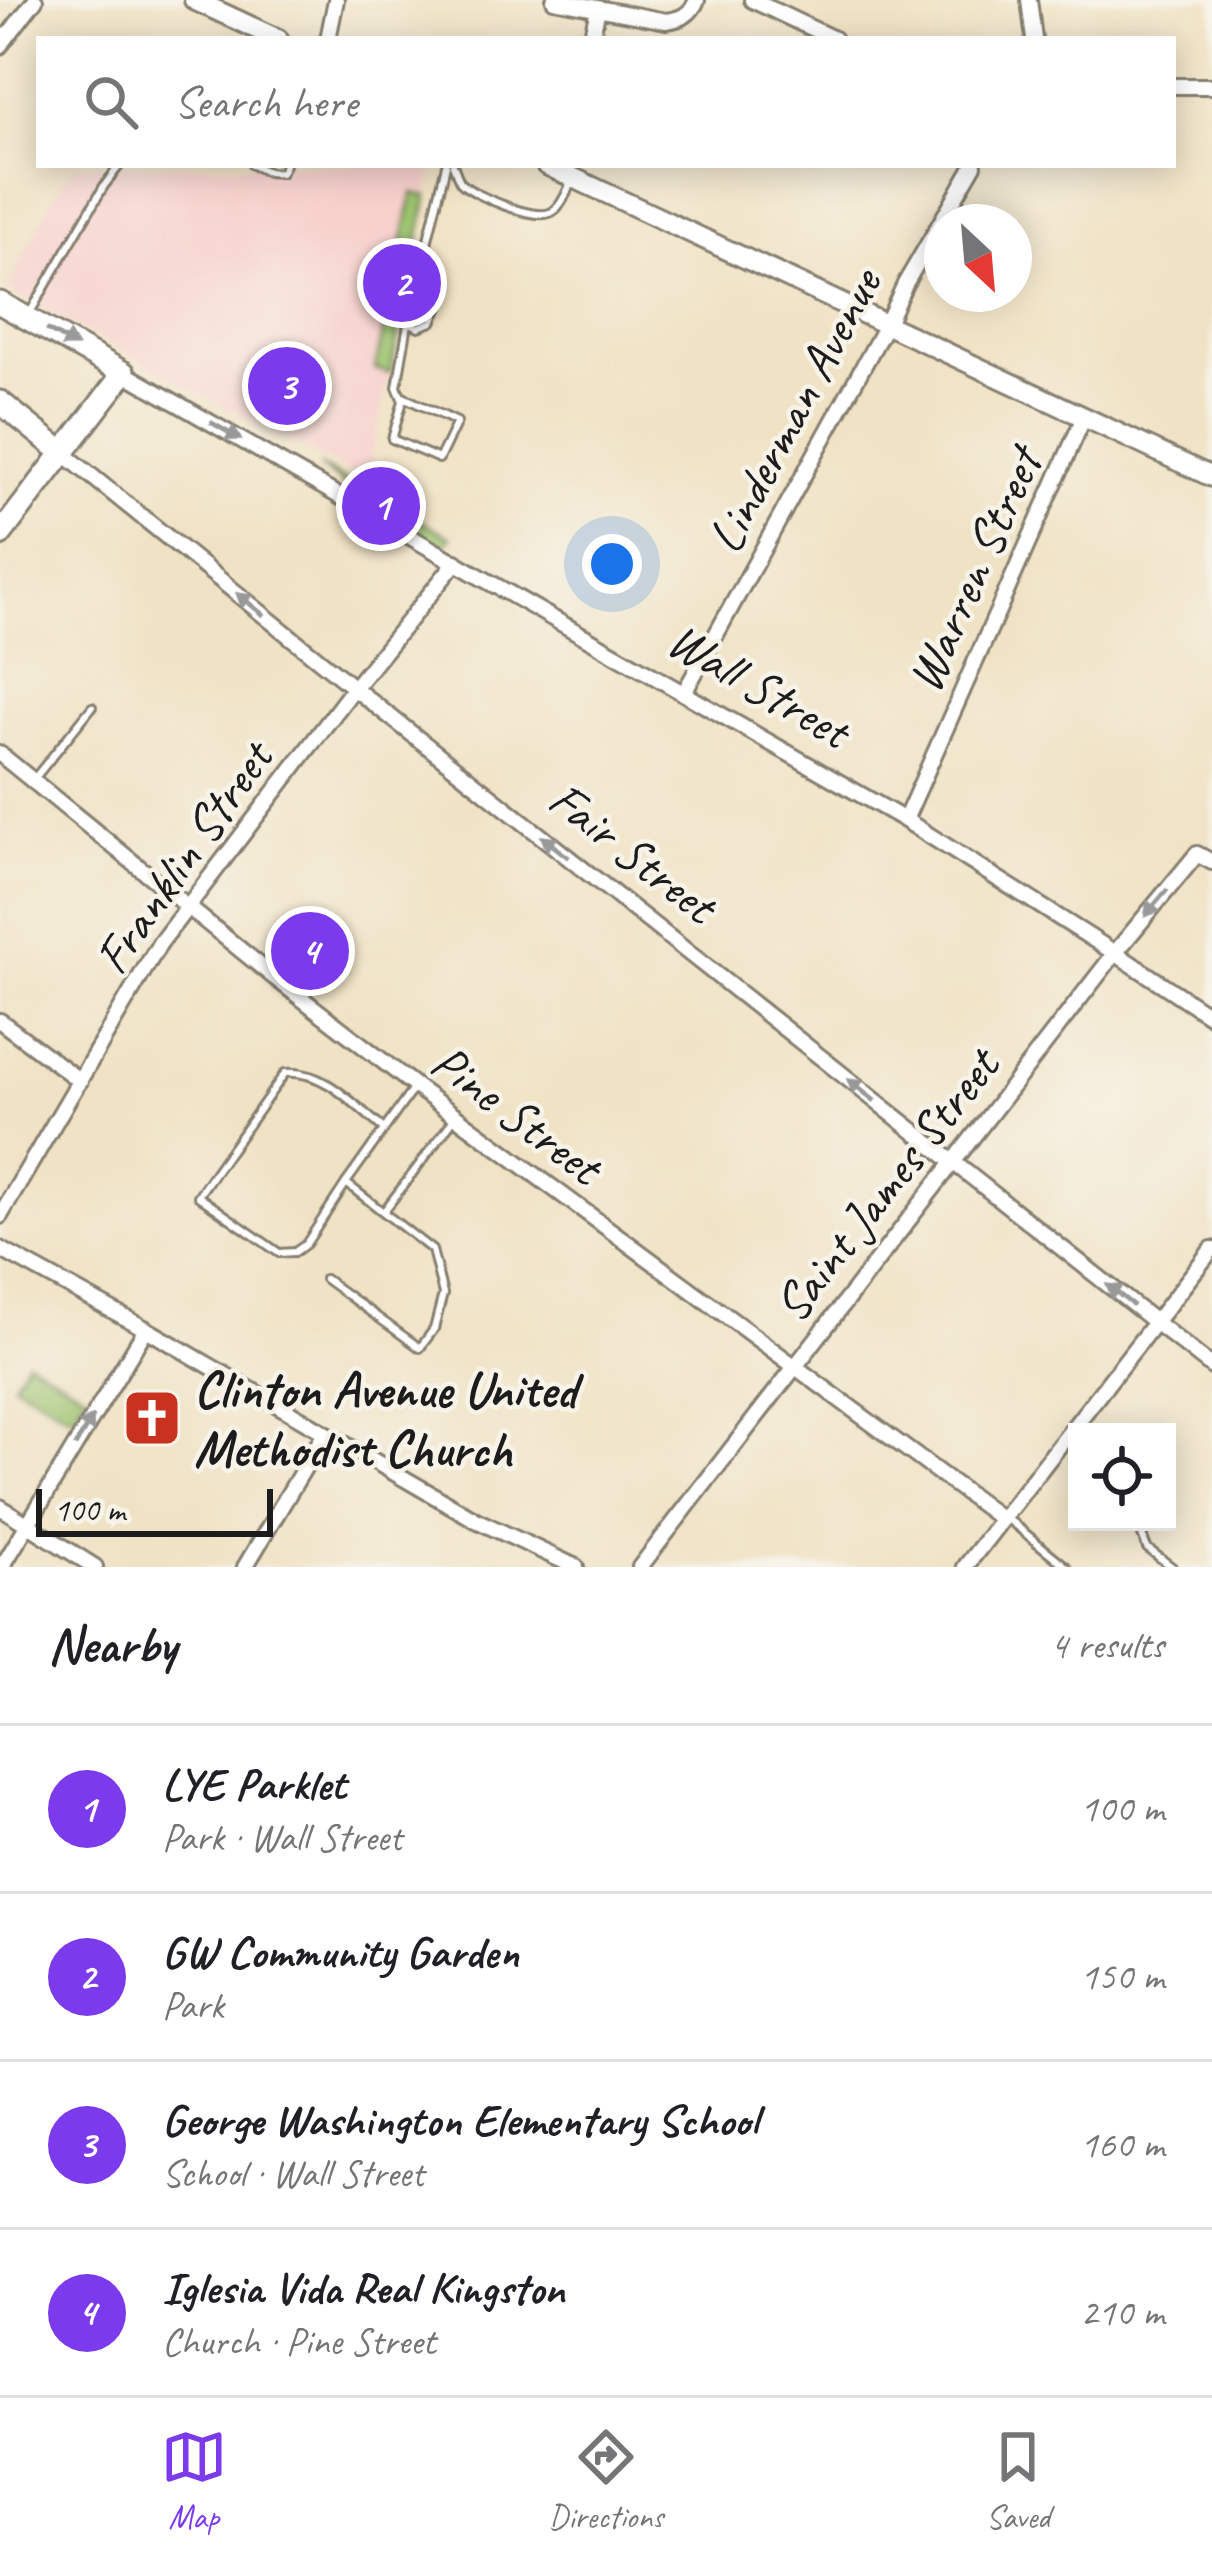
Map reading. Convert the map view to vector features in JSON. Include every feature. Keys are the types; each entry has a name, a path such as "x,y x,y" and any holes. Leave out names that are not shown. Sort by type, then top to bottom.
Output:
{"main road":[{"path":"194,0 272,36"},
{"path":"559,170 1212,477"},
{"name":"Wall Street","path":"0,304 124,373"},
{"path":"0,536 124,373"},
{"name":"Fair Street","path":"0,402 63,452"}],"street":[{"path":"0,46 35,0"},
{"path":"329,36 336,0"},
{"path":"554,0 666,21 692,11 697,0"},
{"path":"752,0 828,36"},
{"path":"1029,0 1034,36"},
{"path":"592,36 598,9"},
{"path":"1176,86 1212,86"},
{"name":"Linderman Avenue","path":"684,693 972,168"},
{"name":"Wall Street","path":"124,373 905,820 1212,1017"},
{"name":"Warren Street","path":"905,820 1084,417"},
{"name":"Fair Street","path":"63,452 1212,1367"},
{"name":"Franklin Street","path":"0,1216 160,943 456,562"},
{"name":"Pine Street","path":"0,754 415,1086 1001,1517"},
{"name":"Saint James Street","path":"640,1567 1115,952 1197,854 1212,862"},
{"path":"0,1021 80,1081"},
{"path":"0,1249 476,1520 576,1567"},
{"path":"964,1567 1212,1249"},
{"path":"2,1567 146,1329"},
{"path":"245,1567 325,1433"},
{"path":"0,1507 95,1567"}],"lane":[{"path":"26,318 118,168"},
{"path":"401,396 457,422 440,459 392,439 403,401 397,387 420,268 448,168"},
{"path":"451,168 463,185 537,217 553,212 565,196 559,170"},
{"path":"410,318 419,327 432,322 441,303 433,282 420,268"},
{"path":"33,781 92,707"},
{"path":"384,1129 323,1081 301,1072 285,1073 198,1196 279,1253 295,1252 306,1244 415,1086"},
{"path":"383,1211 456,1116"},
{"path":"325,1279 420,1348 434,1329 443,1294 432,1250 346,1183"},
{"path":"1001,1517 1066,1567"},
{"path":"1140,1531 1147,1548 1172,1567"}],"shaded area":[{"path":"73,168 433,168 366,482 7,290 53,197"}],"green space":[{"path":"413,193 428,196 390,373 375,369"},
{"path":"319,466 451,537 442,550 378,514"},
{"path":"27,1360 86,1394 73,1417 13,1383"}],"place":[{"name":"GW Community Garden","path":"402,283"},
{"name":"George Washington Elementary School","path":"287,386"},
{"name":"LYE Parklet","path":"381,506"},
{"name":"Iglesia Vida Real Kingston","path":"310,951"},
{"name":"Clinton Avenue United Methodist Church","path":"152,1418"}]}
